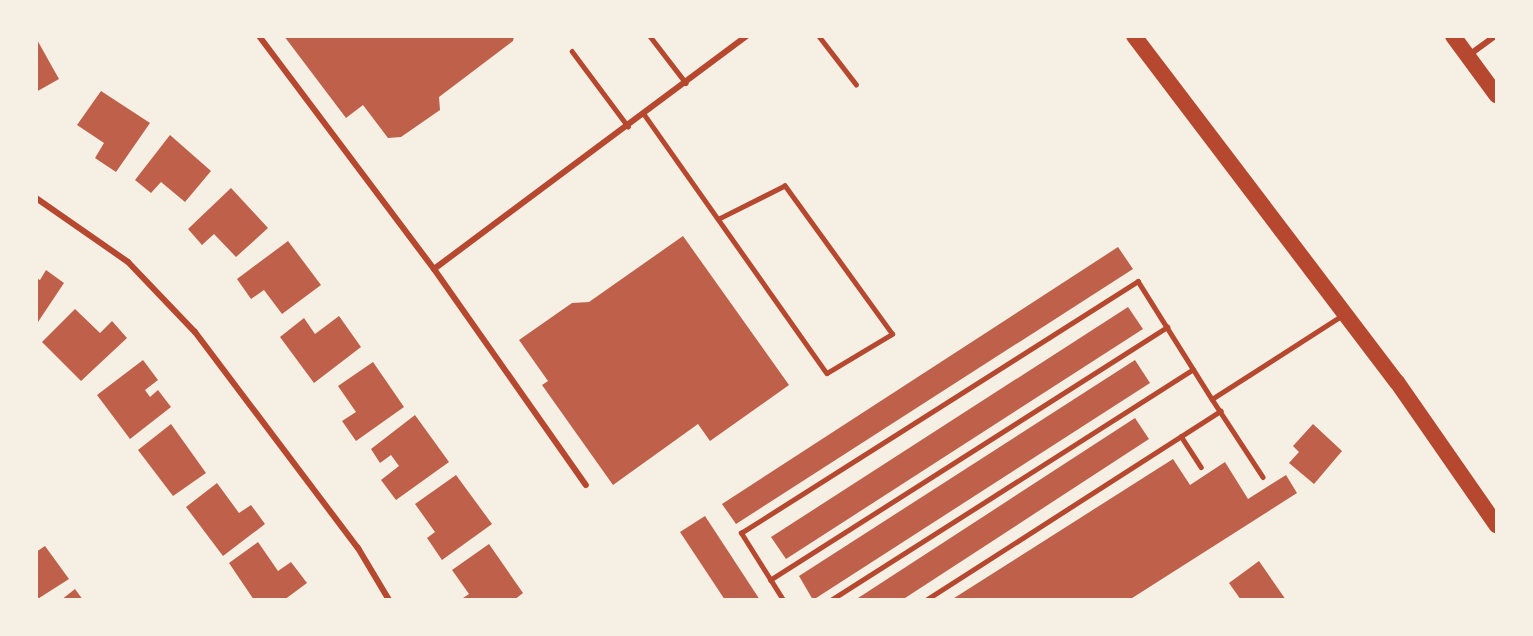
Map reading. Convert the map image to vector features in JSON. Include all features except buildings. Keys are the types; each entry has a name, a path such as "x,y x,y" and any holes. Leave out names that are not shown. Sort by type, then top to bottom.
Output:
{"highway":[{"path":"1134,36 1343,315 1397,382 1497,526"},
{"path":"1453,36 1495,91"}],"street":[{"path":"259,36 434,269 586,485"},
{"path":"434,269 747,36"},
{"path":"1467,56 1495,36"},
{"path":"36,198 128,262 195,332 369,563 390,600"}],"lane":[{"path":"650,36 686,83"},
{"path":"819,36 856,84"},
{"path":"572,51 628,126"},
{"path":"644,114 827,373 892,334 785,186 719,219"},
{"path":"783,600 741,533 1138,281 1263,477"},
{"path":"1212,399 1343,315"},
{"path":"771,580 1167,327"},
{"path":"831,600 1193,369"},
{"path":"926,600 1220,411"},
{"path":"1181,436 1201,467"}]}
